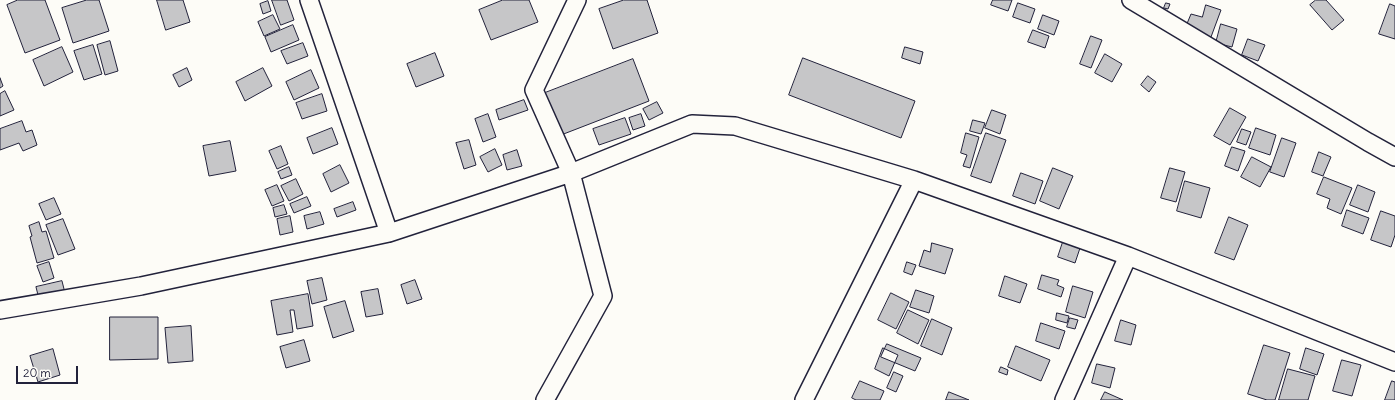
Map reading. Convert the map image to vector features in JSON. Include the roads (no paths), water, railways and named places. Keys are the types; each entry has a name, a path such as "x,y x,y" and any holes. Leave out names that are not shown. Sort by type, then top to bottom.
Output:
{"street":[{"path":"309,0 389,233"},
{"path":"545,400 604,296 571,173 534,90 577,0"},
{"path":"1131,0 1395,157"},
{"path":"0,310 141,286 389,233 571,173 692,124 735,126 914,180 1128,256 1395,362"},
{"path":"804,400 914,180"},
{"path":"1064,400 1128,256"}]}
